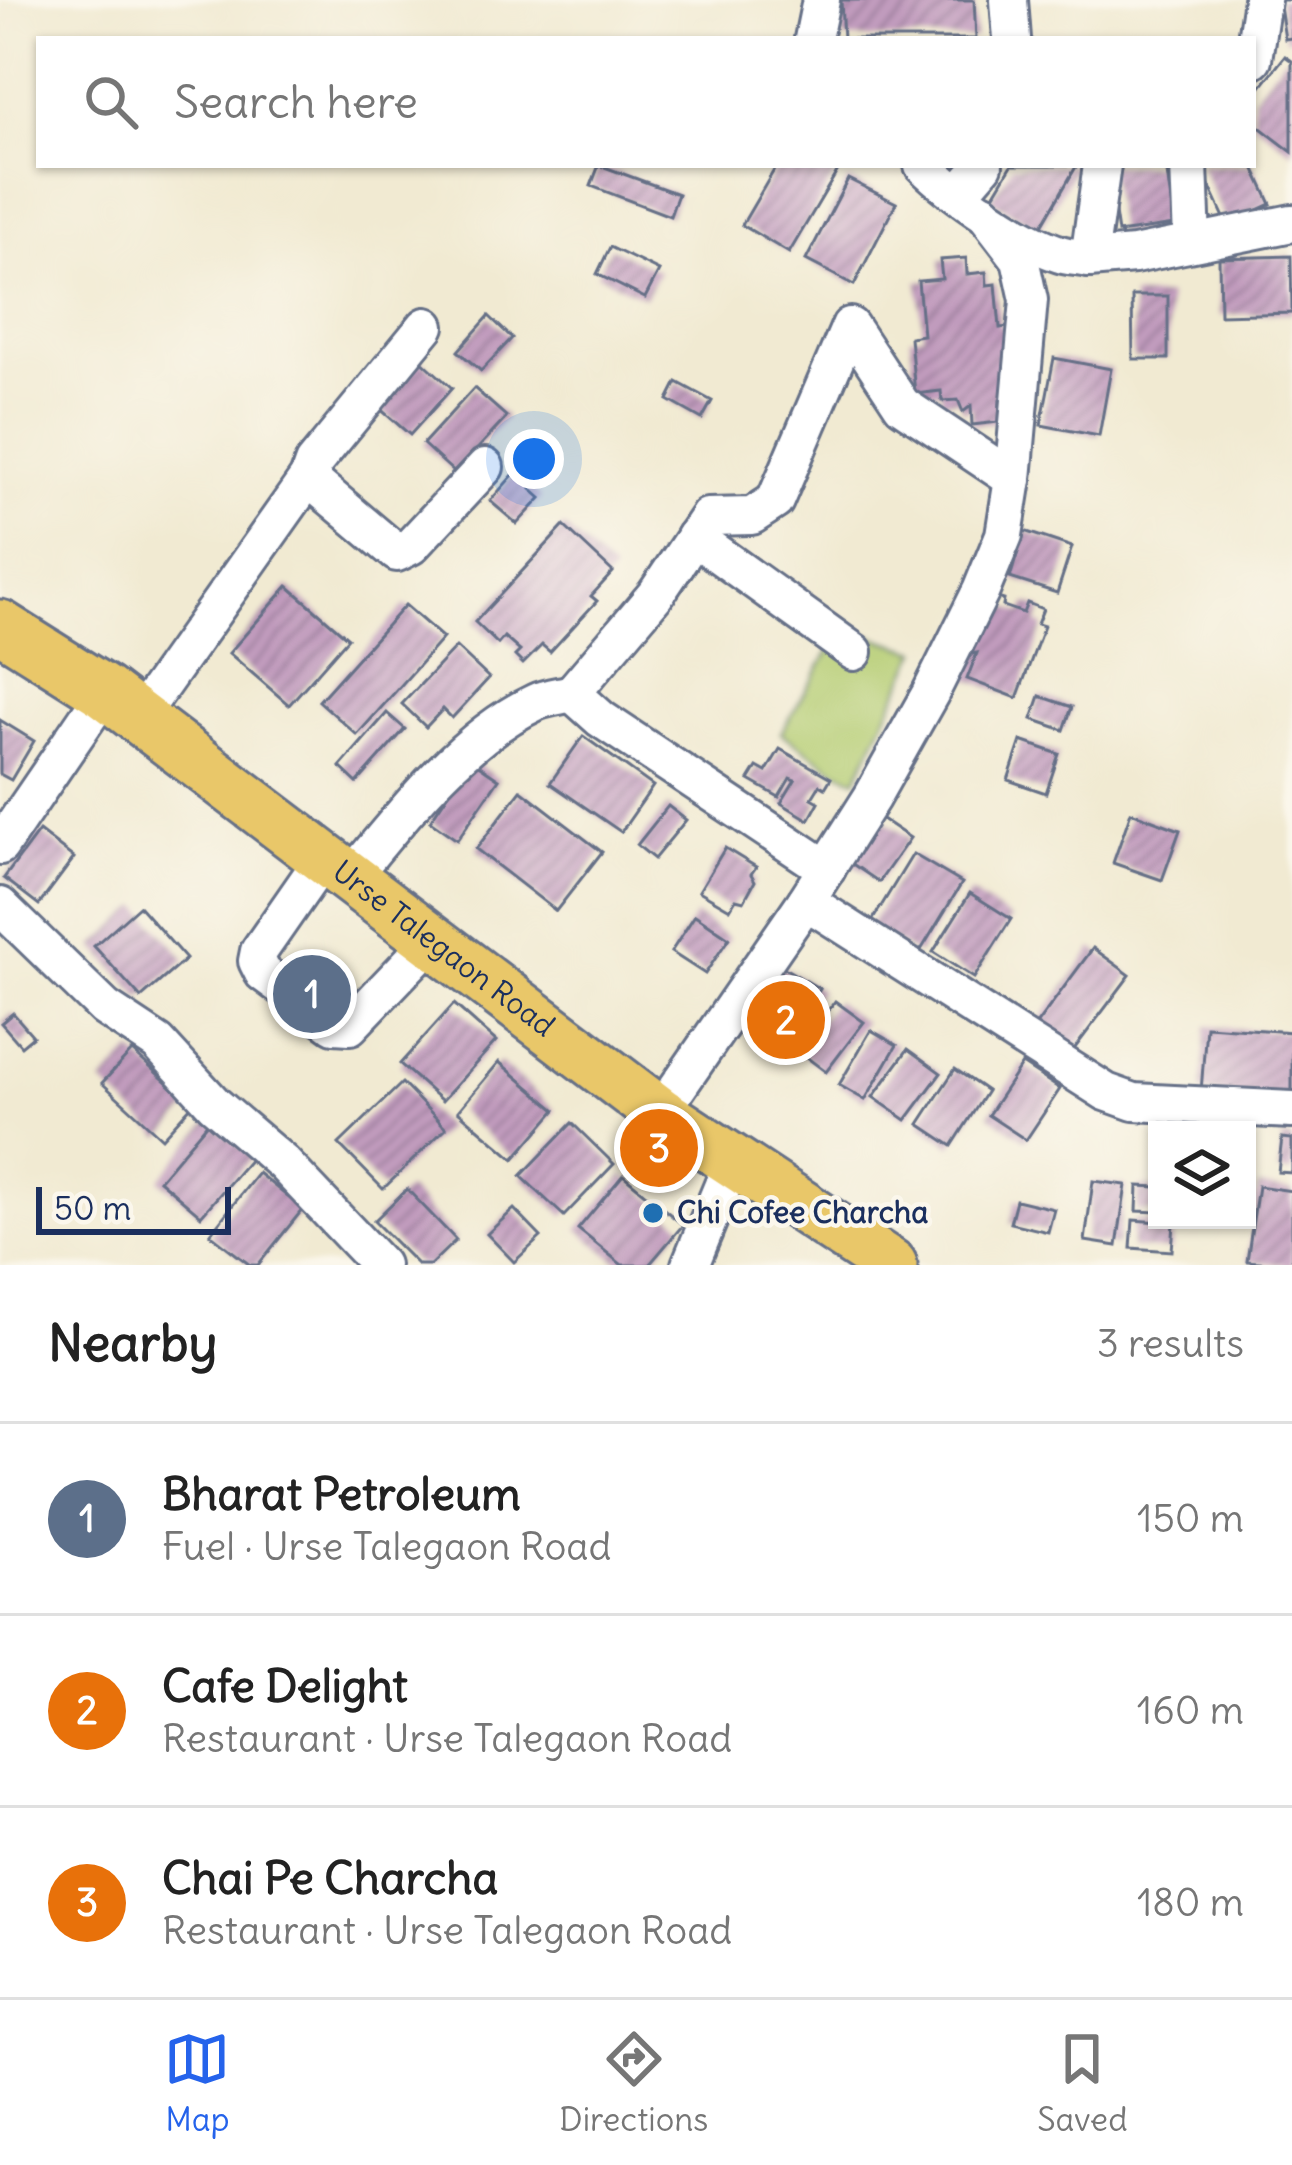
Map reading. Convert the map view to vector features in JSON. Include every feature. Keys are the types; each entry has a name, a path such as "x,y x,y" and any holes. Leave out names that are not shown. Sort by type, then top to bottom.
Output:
{"highway":[{"name":"Urse Talegaon Road","path":"0,626 122,704 660,1113 890,1265"}],"street":[{"path":"814,36 821,0"},
{"path":"1009,0 1012,36"},
{"path":"1256,39 1262,0"},
{"path":"927,168 971,203 1060,254 1089,259 1134,255 1292,223"},
{"path":"971,203 983,168"},
{"path":"1089,259 1102,168"},
{"path":"1189,168 1192,241"},
{"path":"660,1113 806,902 872,797 919,714 1004,536 1029,300 1020,259 971,203"},
{"path":"0,846 308,478 313,464 426,326"},
{"path":"433,939 350,1026 334,1025 298,1001 263,973 257,961 259,951 338,866 496,726 538,700 572,693 656,594 708,517 752,516 775,501 850,326 902,405 1013,479"},
{"path":"308,478 397,553 411,546 485,467"},
{"path":"694,537 854,652"},
{"path":"572,693 602,719 827,869"},
{"path":"806,902 1106,1092 1134,1102 1292,1110"},
{"path":"0,906 105,1008 158,1043 380,1265"},
{"path":"689,1265 733,1161"}],"green space":[{"path":"843,628 918,651 856,780 781,733"}],"building":[{"path":"841,0 974,0 976,36 843,36"},
{"path":"1279,0 1292,0 1292,38 1285,39"},
{"path":"1285,56 1292,61 1292,152 1256,124 1256,93"},
{"path":"598,168 607,168 678,194 670,216 591,186"},
{"path":"775,168 839,168 789,253 742,225"},
{"path":"1010,168 1075,168 1040,229 991,200"},
{"path":"1108,168 1166,168 1174,225 1118,233"},
{"path":"1201,168 1254,168 1271,204 1227,224"},
{"path":"848,179 896,203 854,285 806,260"},
{"path":"610,247 659,271 645,298 597,274"},
{"path":"1291,256 1292,313 1220,315 1219,258"},
{"path":"966,258 967,274 986,272 987,285 996,284 1000,328 1009,327 1009,398 1000,399 999,422 972,425 971,406 963,412 958,400 942,401 941,391 915,394 910,337 923,335 918,281 942,279 940,260"},
{"path":"1132,296 1168,296 1168,359 1133,359"},
{"path":"489,316 512,338 481,371 458,351"},
{"path":"1054,358 1111,369 1099,436 1041,425"},
{"path":"420,359 452,388 410,435 378,407"},
{"path":"677,382 712,401 702,419 668,400"},
{"path":"474,388 507,417 455,473 423,444"},
{"path":"521,466 538,480 531,489 541,498 517,524 490,501"},
{"path":"564,526 613,572 591,596 597,601 550,652 542,645 523,664 515,656 520,651 504,637 498,644 475,622"},
{"path":"1024,531 1072,547 1057,593 1010,578"},
{"path":"288,586 348,638 289,705 229,653"},
{"path":"994,597 1023,613 1027,603 1043,609 1037,624 1044,626 1017,698 967,679 977,653 972,654 980,623 986,622"},
{"path":"405,605 443,638 357,735 319,701"},
{"path":"456,647 489,678 452,718 443,709 426,727 402,704"},
{"path":"1040,696 1072,707 1064,730 1032,719"},
{"path":"387,713 405,729 357,783 340,767"},
{"path":"0,720 34,741 11,780 0,774"},
{"path":"583,736 653,786 621,832 550,783"},
{"path":"1021,741 1059,754 1046,793 1008,780"},
{"path":"780,749 831,778 812,798 819,802 809,820 781,803 795,780 790,778 779,797 749,780 757,767 766,772"},
{"path":"471,760 499,779 457,840 430,821"},
{"path":"521,790 602,852 556,911 476,849"},
{"path":"668,806 686,820 654,859 637,845"},
{"path":"1131,812 1180,830 1162,880 1113,863"},
{"path":"879,817 910,838 879,882 848,861"},
{"path":"39,831 74,858 39,905 4,878"},
{"path":"725,848 756,867 751,874 755,881 744,901 736,899 730,909 699,891"},
{"path":"913,854 962,883 918,955 869,926"},
{"path":"970,893 1011,919 974,978 933,952"},
{"path":"139,906 186,959 141,998 94,946"},
{"path":"695,915 729,938 705,974 671,952"},
{"path":"1093,948 1130,975 1069,1056 1033,1029"},
{"path":"779,965 820,989 785,1047 745,1022"},
{"path":"835,1001 864,1022 826,1072 798,1051"},
{"path":"454,1004 496,1041 442,1101 400,1064"},
{"path":"13,1013 33,1036 21,1046 1,1023"},
{"path":"1206,1026 1292,1032 1292,1099 1201,1092"},
{"path":"871,1030 897,1045 865,1100 839,1085"},
{"path":"908,1049 941,1073 906,1120 873,1097"},
{"path":"132,1051 192,1105 162,1138 102,1083"},
{"path":"499,1062 556,1110 514,1159 458,1111"},
{"path":"1022,1064 1060,1089 1026,1140 988,1115"},
{"path":"955,1069 987,1091 952,1146 919,1124"},
{"path":"402,1083 446,1128 383,1189 339,1144"},
{"path":"209,1121 252,1157 201,1216 159,1180"},
{"path":"572,1123 614,1164 564,1216 521,1176"},
{"path":"1282,1138 1292,1139 1292,1173 1278,1172"},
{"path":"258,1173 303,1209 258,1265 250,1265 210,1234"},
{"path":"623,1175 683,1225 649,1265 622,1265 578,1229"},
{"path":"1093,1181 1126,1185 1117,1246 1085,1241"},
{"path":"1138,1186 1148,1187 1148,1212 1137,1211"},
{"path":"1258,1186 1292,1191 1292,1265 1247,1261 1252,1229 1256,1229"},
{"path":"407,1189 456,1240 430,1265 418,1265 374,1221"},
{"path":"1016,1200 1054,1209 1048,1232 1010,1223"},
{"path":"514,1209 541,1237 514,1262 487,1234"},
{"path":"1133,1220 1148,1221 1148,1229 1174,1229 1172,1251 1131,1248"}],"place":[{"name":"Bharat Petroleum","path":"312,994"},
{"name":"Cafe Delight","path":"786,1020"},
{"name":"Chai Pe Charcha","path":"659,1148"},
{"name":"Chi Cofee Charcha","path":"653,1213"}]}
